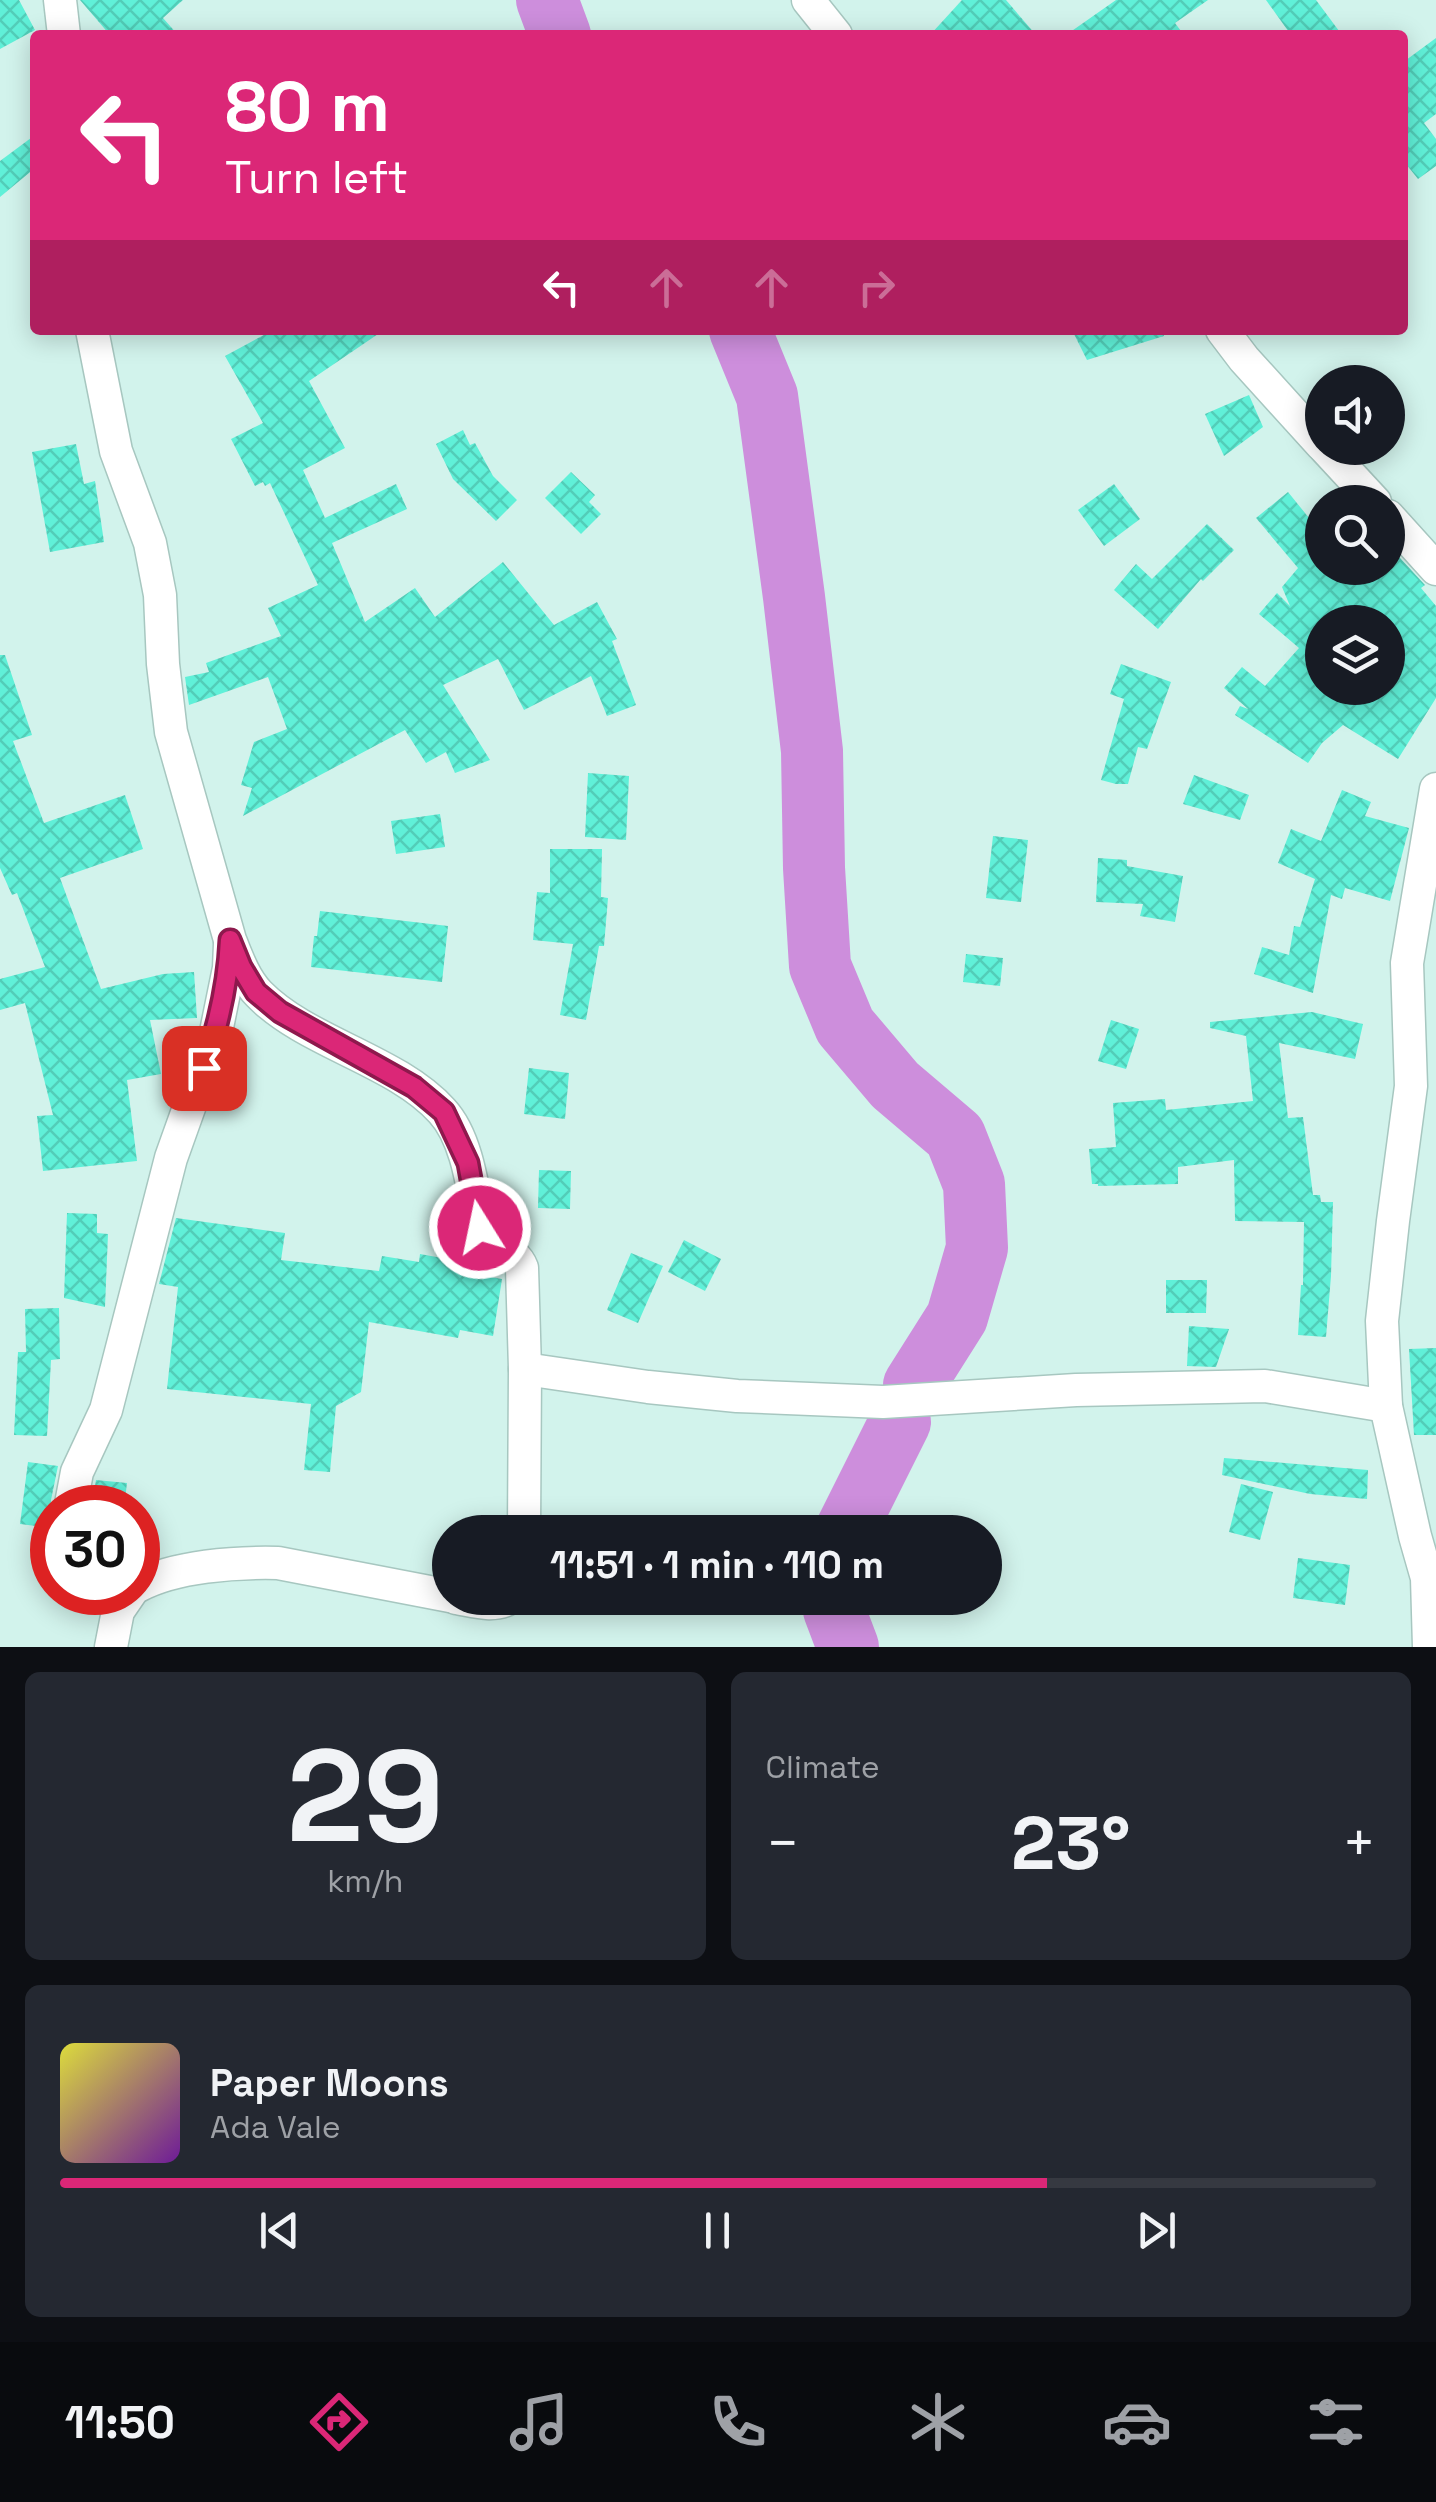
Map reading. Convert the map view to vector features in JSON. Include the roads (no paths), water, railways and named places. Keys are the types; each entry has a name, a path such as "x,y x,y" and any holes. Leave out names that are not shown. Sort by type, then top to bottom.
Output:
{"street":[{"path":"60,0 63,30"},
{"path":"808,0 832,30"},
{"path":"93,335 116,451 154,560 171,732 241,967 256,992 280,1012 414,1087 444,1112 468,1163 483,1237 518,1258 522,1268 524,1515"},
{"path":"1226,335 1305,426"},
{"path":"1341,465 1360,485"},
{"path":"1405,534 1436,568"},
{"path":"1429,1647 1427,1578 1386,1406 1382,1322 1411,1086 1406,963 1436,789"},
{"path":"75,1485 106,1410 171,1158 216,1032 230,940"},
{"path":"525,1369 648,1387 828,1400 883,1402 1076,1390 1265,1386 1386,1406"},
{"path":"160,1577 174,1572 253,1562 278,1563 432,1593"},
{"path":"111,1647 117,1615"}],"waterway":[{"path":"547,0 558,30"},
{"path":"742,335 767,396 794,597 812,751 820,966 845,1026 895,1085 955,1136 974,1184 977,1248 957,1317 914,1385"},
{"path":"854,1515 900,1422"},
{"path":"836,1615 848,1647"}]}
